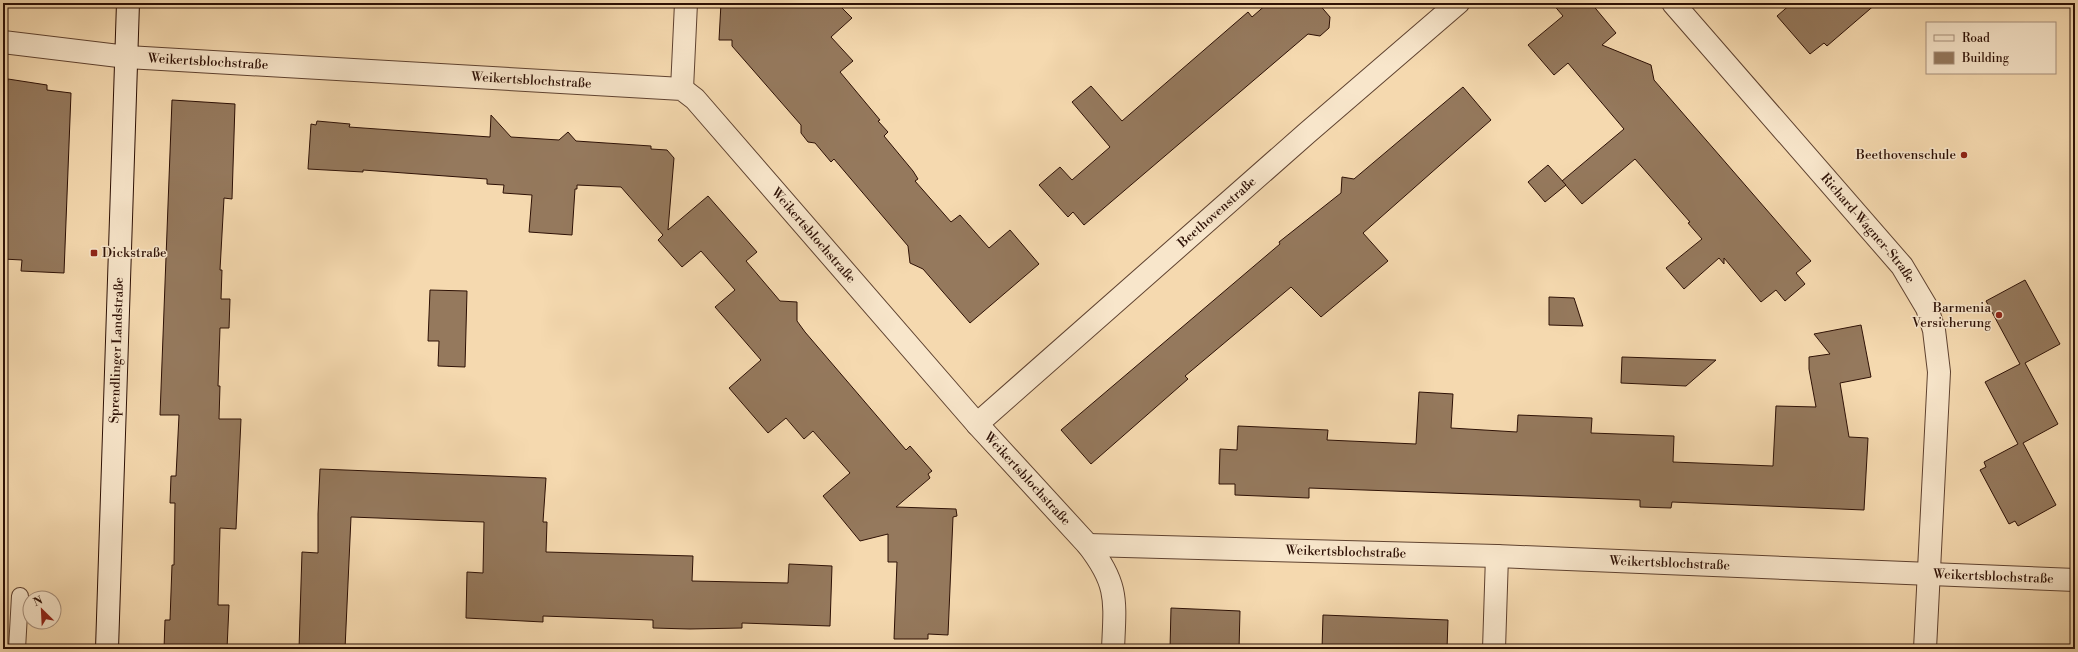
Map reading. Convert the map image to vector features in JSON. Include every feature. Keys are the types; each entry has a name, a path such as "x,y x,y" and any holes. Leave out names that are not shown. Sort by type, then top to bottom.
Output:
{"street":[{"name":"Sprendlinger Landstraße","path":"107,649 128,3"},
{"path":"682,89 686,3"},
{"name":"Beethovenstraße","path":"977,424 1306,133 1458,3"},
{"name":"Richard-Wagner-Straße","path":"1673,3 1902,266 1927,308 1934,330 1938,372 1925,649"},
{"path":"3,42 127,57"},
{"name":"Weikertsblochstraße","path":"127,57 682,89 695,99 977,424 1088,545 1497,556 2075,580"},
{"path":"1088,545 1109,577 1113,590 1115,609 1113,649"},
{"path":"1494,649 1497,556"}],"lane":[{"path":"17,649 20,596"}],"building":[{"path":"721,3 837,3 852,18 831,37 853,61 840,72 880,120 878,121 888,132 884,136 913,171 918,179 915,181 951,222 960,215 989,248 1010,230 1039,264 970,323 923,269 910,263 908,246 834,159 831,162 815,143 808,142 801,133 801,125 732,46 732,40 719,40"},
{"path":"1268,3 1318,3 1330,17 1329,28 1320,36 1308,34 1084,225 1073,212 1068,217 1039,185 1060,167 1072,180 1110,147 1072,102 1091,86 1122,121 1248,12 1252,17"},
{"path":"1552,3 1591,3 1616,33 1602,45 1651,65 1654,80 1811,261 1796,273 1805,284 1785,301 1776,290 1761,302 1724,258 1724,264 1719,258 1684,289 1666,268 1702,239 1688,223 1690,222 1635,159 1582,204 1562,181 1624,129 1568,63 1554,75 1528,45 1563,16"},
{"path":"1792,3 1877,3 1827,46 1824,43 1810,54 1777,16"},
{"path":"8,79 47,85 47,90 71,93 64,273 21,271 22,260 3,259 3,84 7,85"},
{"path":"1463,87 1491,120 1363,233 1388,261 1321,317 1291,287 1185,376 1188,379 1091,464 1061,430 1280,244 1279,242 1341,193 1342,177 1354,179"},
{"path":"172,100 235,104 232,199 224,198 220,270 222,270 221,299 230,299 229,328 220,328 218,386 220,386 219,419 241,419 236,529 220,528 218,605 229,605 227,649 164,649 165,620 170,620 172,565 174,565 175,503 170,503 171,476 176,476 179,415 160,415"},
{"path":"491,115 511,137 559,140 568,132 576,141 651,146 651,149 667,150 674,158 668,230 708,196 757,252 746,261 780,301 797,302 797,321 805,332 906,450 910,446 932,471 928,474 930,478 896,507 956,509 957,516 953,517 948,635 928,634 928,639 894,639 897,562 888,562 888,534 860,541 823,496 850,473 813,431 804,439 786,418 768,433 729,388 761,360 715,307 735,290 701,251 682,267 658,240 663,235 621,187 577,185 577,189 575,189 572,235 529,232 532,195 503,193 504,185 487,184 487,179 363,170 363,172 308,169 311,124 316,125 317,121 350,124 349,127 490,137"},
{"path":"1548,165 1566,185 1545,202 1528,182"},
{"path":"2025,280 2060,344 2025,363 2058,424 2023,443 2056,505 2018,526 2015,521 2009,524 1980,470 1986,467 1984,462 2018,444 1985,382 2020,364 1986,301"},
{"path":"430,290 467,291 465,367 438,366 439,341 428,341"},
{"path":"1549,297 1574,298 1583,326 1549,325"},
{"path":"1861,325 1871,377 1840,383 1849,437 1868,438 1864,510 1672,502 1671,508 1640,507 1640,500 1309,488 1309,498 1235,495 1235,484 1219,484 1220,449 1237,450 1238,426 1328,430 1327,440 1416,444 1419,392 1453,394 1451,428 1517,432 1518,415 1592,418 1591,433 1674,436 1673,462 1773,466 1776,406 1816,407 1809,369 1809,357 1830,354 1814,334"},
{"path":"1622,357 1716,360 1686,386 1621,383"},
{"path":"320,469 546,478 543,522 547,522 546,552 693,556 692,581 788,583 789,564 832,566 830,626 742,623 742,628 690,629 653,628 653,620 543,616 543,622 466,618 467,572 483,573 484,522 351,517 345,649 299,649 302,552 318,553"},
{"path":"1171,608 1240,611 1239,649 1170,649"},
{"path":"1323,615 1448,620 1447,649 1322,649"}],"place":[{"name":"Beethovenschule","path":"1964,155"},
{"name":"Dickstraße","path":"94,253"},
{"name":"Barmenia Versicherung","path":"1999,315"}]}
